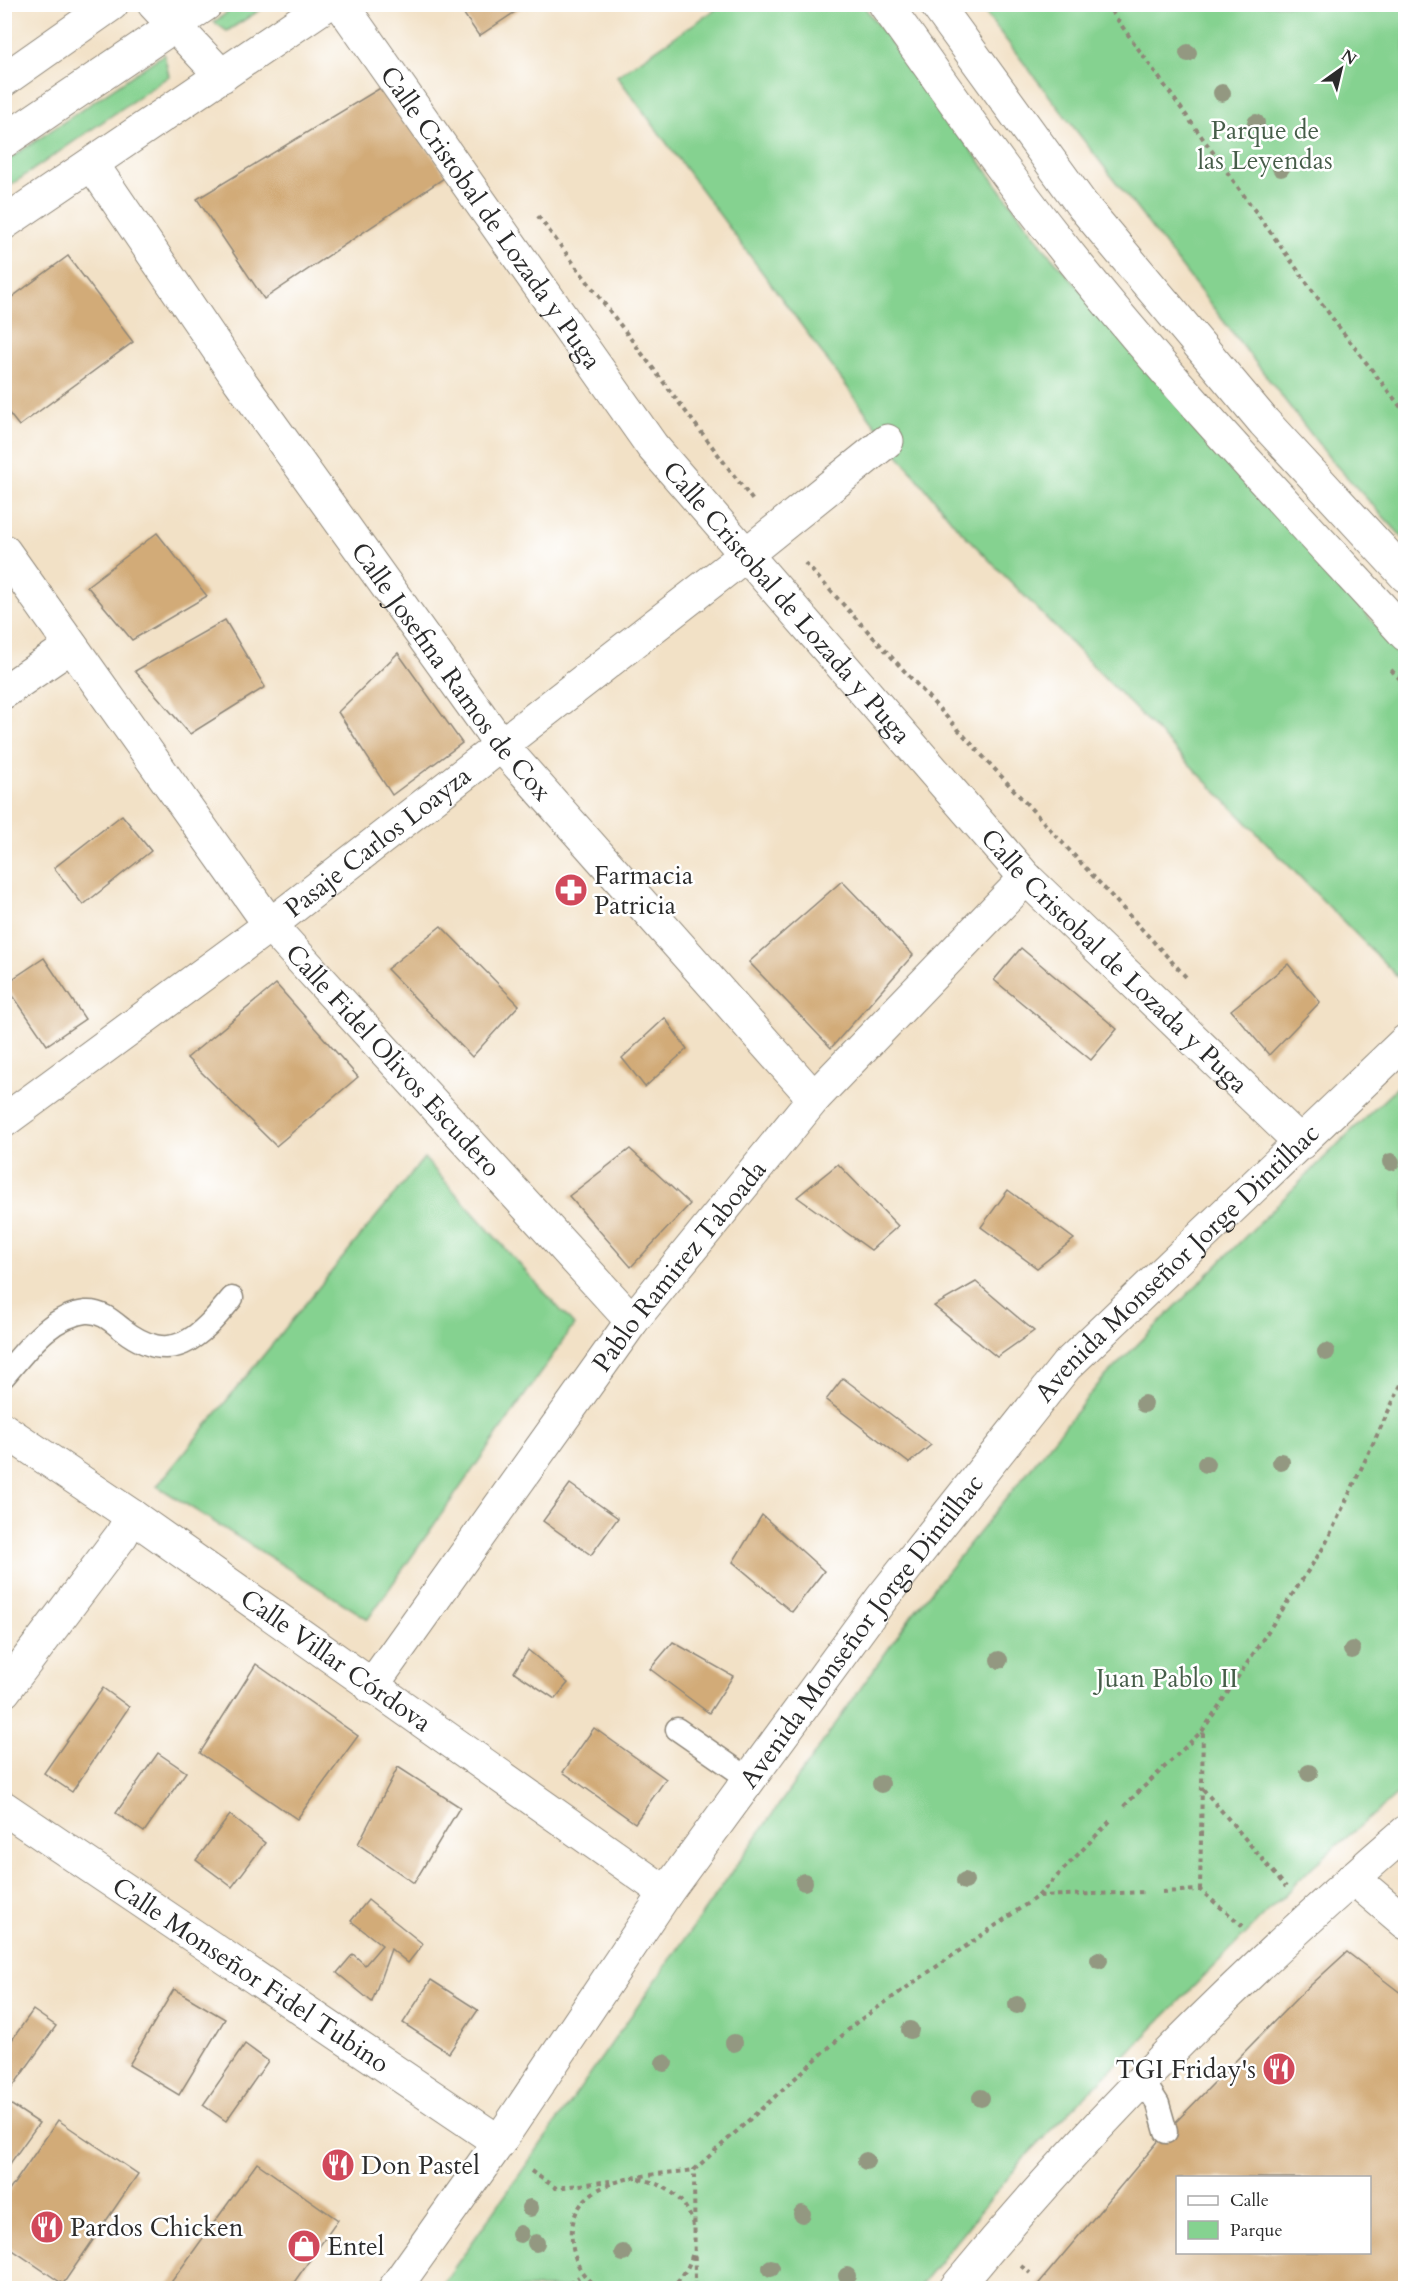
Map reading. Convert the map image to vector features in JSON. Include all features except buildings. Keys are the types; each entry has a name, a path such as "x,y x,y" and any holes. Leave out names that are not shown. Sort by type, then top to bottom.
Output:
{"street":[{"path":"4,80 112,4"},
{"path":"4,141 165,15 206,4"},
{"path":"4,223 327,4"},
{"name":"Calle Cristobal de Lozada y Puga","path":"340,4 652,446 1026,878 1301,1143"},
{"path":"885,4 1051,232 1135,334 1239,453 1406,635"},
{"path":"936,4 1082,205 1264,422 1406,576"},
{"path":"165,15 222,76"},
{"name":"Calle Josefina Ramos de Cox","path":"92,164 238,380 501,745 814,1098"},
{"name":"Pasaje Carlos Loayza","path":"4,1121 270,925 747,554 887,441"},
{"name":"Calle Fidel Olivos Escudero","path":"4,550 270,925 632,1322"},
{"path":"4,692 71,646"},
{"name":"Pablo Ramirez Taboada","path":"371,1686 632,1322 814,1098 1026,878"},
{"name":"Avenida Monseñor Jorge Dintilhac","path":"395,2289 499,2142 666,1893 882,1598 1066,1366 1406,1041"},
{"name":"Calle Villar Córdova","path":"4,1430 132,1516 666,1893"},
{"path":"4,1691 121,1536 132,1516"},
{"name":"Calle Monseñor Fidel Tubino","path":"4,1808 499,2142"},
{"path":"956,2289 992,2244 1195,2024 1406,1832"},
{"path":"1353,1878 1406,1923"}],"lane":[{"path":"4,1377 40,1334 71,1315 88,1312 105,1316 151,1347 173,1347 193,1339 232,1298"},
{"path":"677,1729 749,1779"},
{"path":"1142,2079 1158,2103 1166,2132"}],"path":[{"path":"1106,4 1338,326 1406,414"},
{"path":"537,215 776,531 1192,984"},
{"path":"1124,1806 1203,1730 1325,1545 1406,1374"},
{"path":"1200,1890 1203,1730"},
{"path":"1202,1788 1286,1887"},
{"path":"531,2171 556,2188 694,2170 857,2022 1038,1896 1113,1818"},
{"path":"1162,1892 1200,1890 1243,1926"},
{"path":"1038,1896 1146,1892"},
{"path":"688,2289 696,2288 694,2170"},
{"path":"635,2178 654,2181 671,2190 683,2204 692,2222 695,2241 691,2261 682,2278 670,2289"},
{"path":"597,2289 579,2269 573,2252 571,2234 576,2216 585,2200 599,2187 617,2180"},
{"path":"562,2289 579,2277"}],"green space":[{"path":"238,5 268,5 227,31 214,22"},
{"path":"722,5 863,5 1048,253 1405,658 1406,968 1397,976 956,526 887,441 617,76"},
{"name":"Parque de las Leyendas","path":"979,5 1405,5 1405,540 1331,460"},
{"path":"164,54 169,76 5,189 5,162"},
{"name":"Juan Pablo II","path":"1405,1080 1405,1788 1313,1866 1025,2157 918,2288 440,2288 912,1615 1101,1381"},
{"path":"424,1158 574,1325 368,1619 157,1486"}],"place":[{"name":"Farmacia Patricia","path":"571,890"},
{"name":"TGI Friday's","path":"1279,2069"},
{"name":"Don Pastel","path":"338,2165"},
{"name":"Pardos Chicken","path":"47,2227"},
{"name":"Entel","path":"304,2246"}]}
